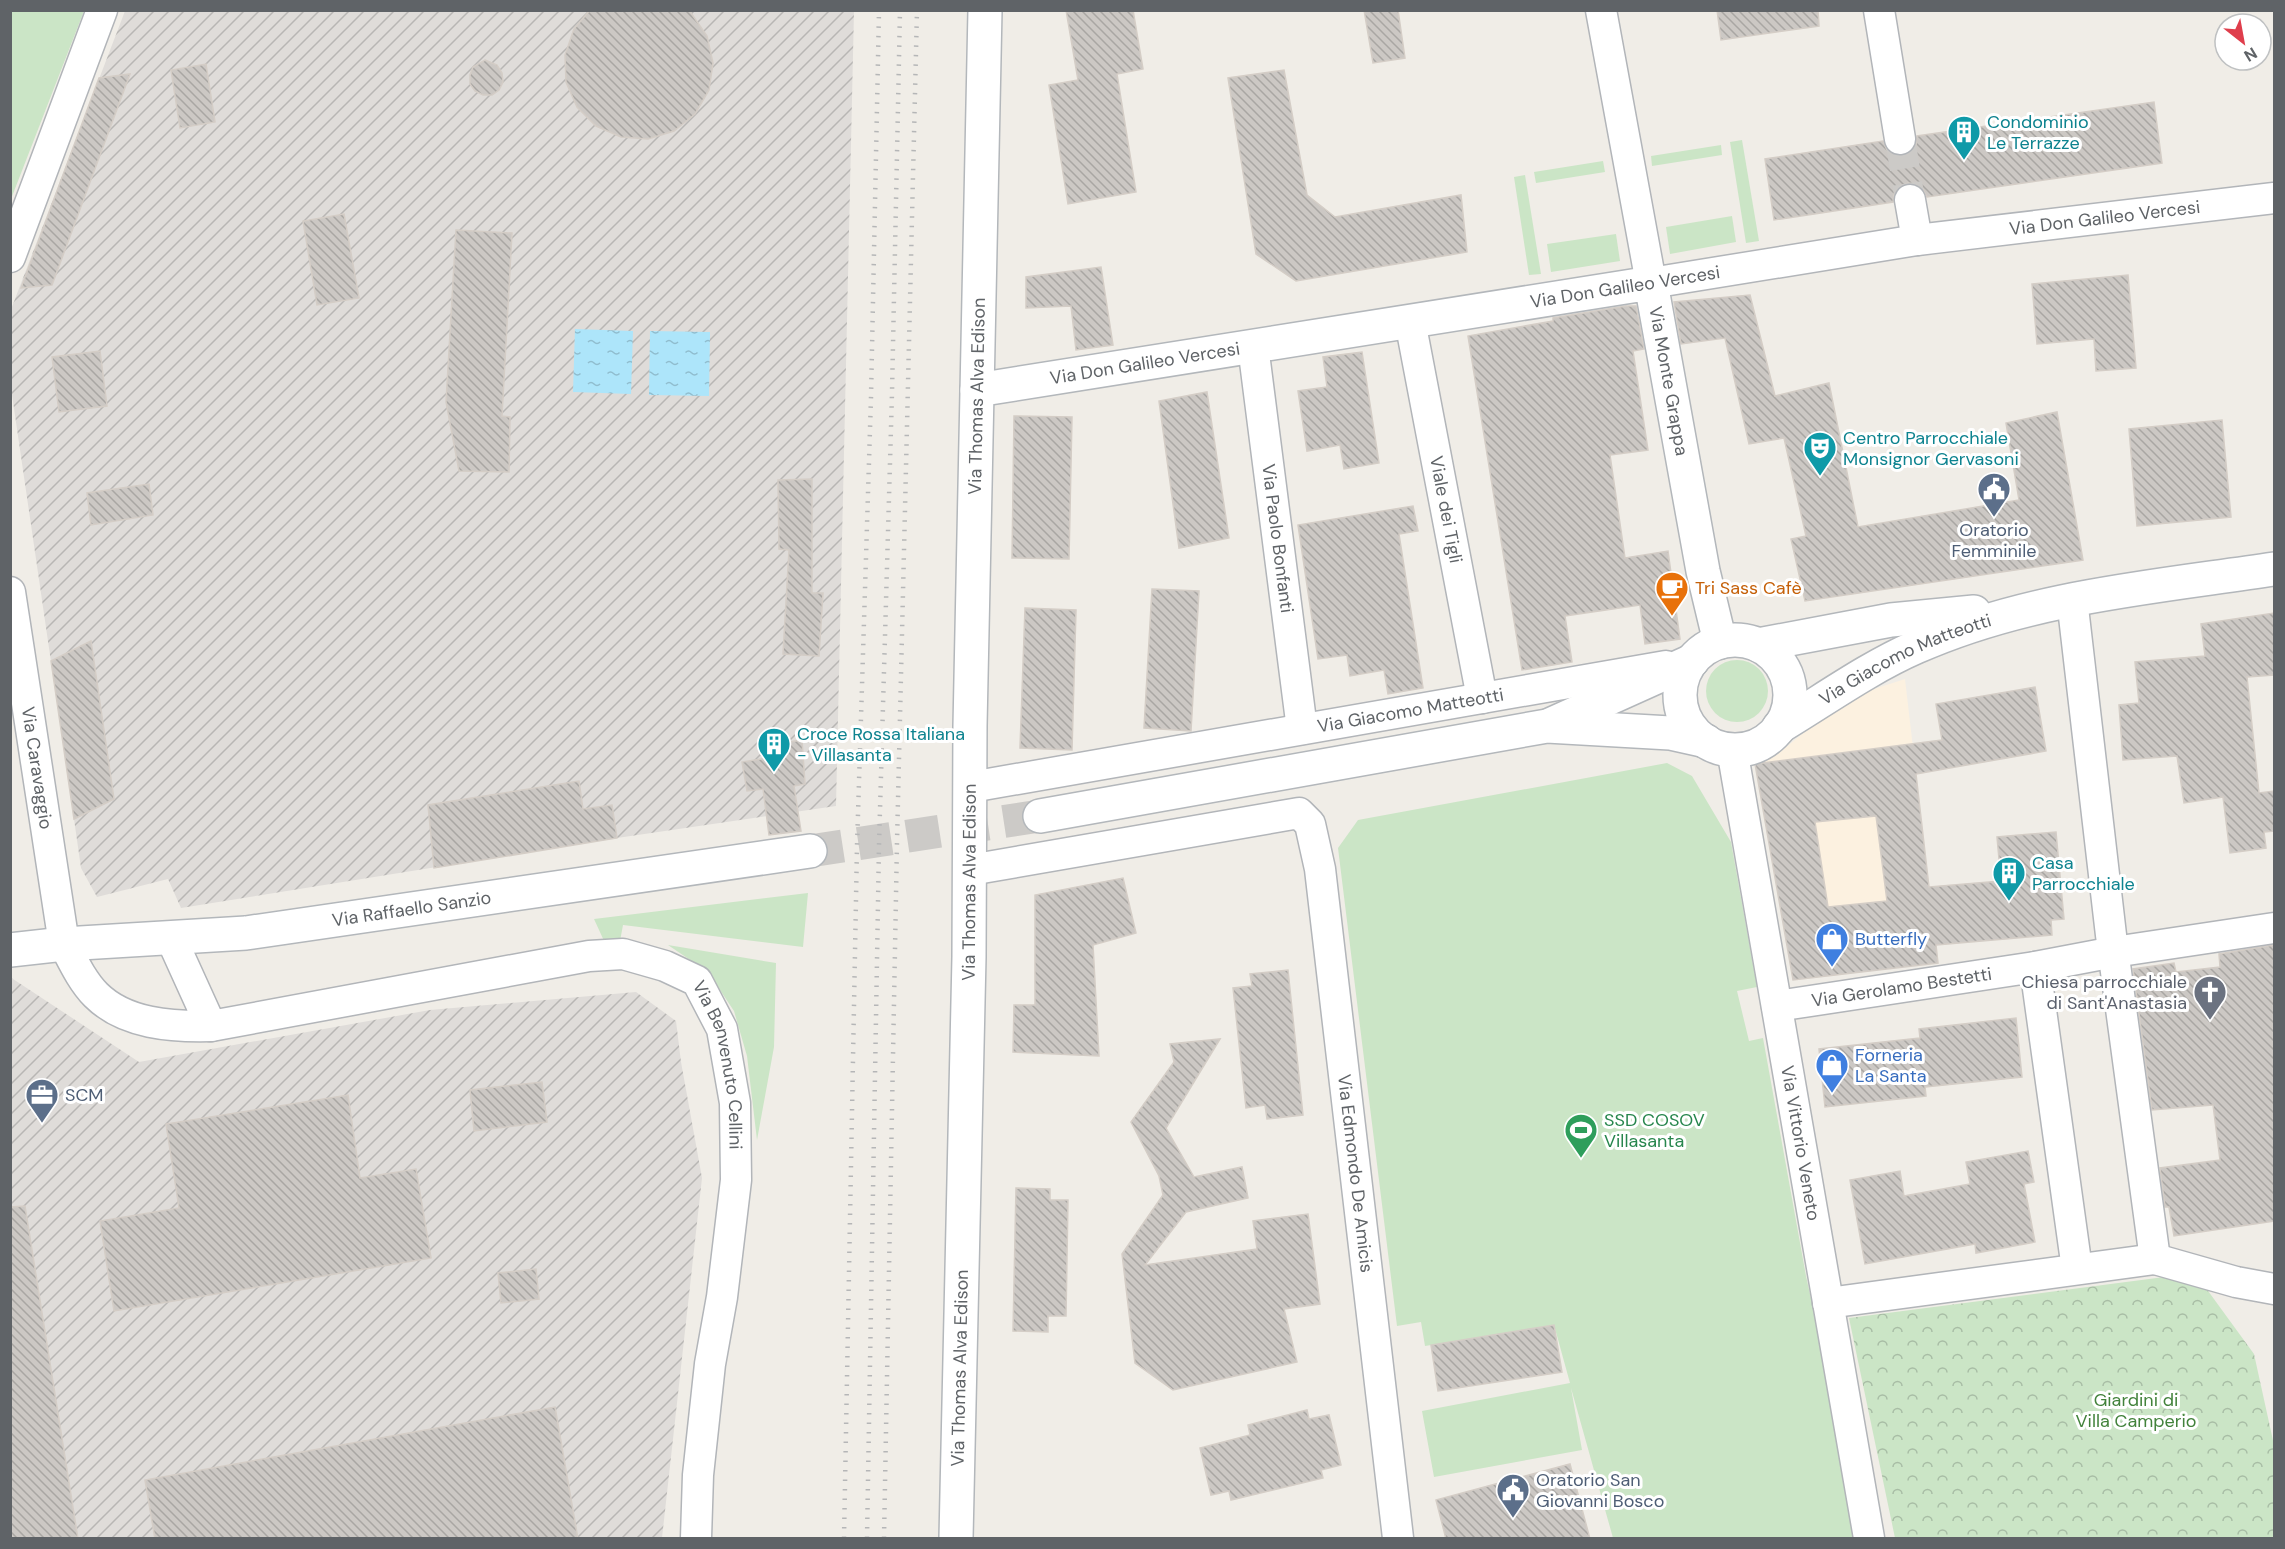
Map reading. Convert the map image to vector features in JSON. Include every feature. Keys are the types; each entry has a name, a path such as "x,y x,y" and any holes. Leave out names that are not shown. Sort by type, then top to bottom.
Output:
{"street":[{"path":"10,257 102,10"},
{"name":"Via Thomas Alva Edison","path":"956,1539 985,10"},
{"name":"Via Monte Grappa","path":"1601,10 1698,547 1720,642"},
{"path":"1879,10 1900,139"},
{"name":"Via Don Galileo Vercesi","path":"977,390 1917,240 2274,198"},
{"path":"1910,200 1917,240"},
{"name":"Viale dei Tigli","path":"1410,321 1482,698"},
{"name":"Via Paolo Bonfanti","path":"1253,346 1302,729"},
{"name":"Via Giacomo Matteotti","path":"1758,645 1891,620 2038,606 2274,569"},
{"name":"Via Caravaggio","path":"10,592 64,944"},
{"path":"2072,599 2114,952 2155,1259"},
{"name":"Via Giacomo Matteotti","path":"1779,727 1893,657 1917,646 2038,606"},
{"path":"1040,816 1547,726 1670,733 1743,749 1759,744 1771,736 1784,720 1789,704 1788,678 1775,657 1758,645 1742,640 1720,642 1707,648 1692,661 1547,726"},
{"path":"1692,661 1682,680 1681,704 1689,724 1719,745"},
{"name":"Via Giacomo Matteotti","path":"971,787 1692,661"},
{"name":"Via Vittorio Veneto","path":"1719,745 1777,1006 1869,1539"},
{"name":"Via Edmondo De Amicis","path":"970,870 1299,813 1310,824 1320,869 1398,1539"},
{"name":"Via Raffaello Sanzio","path":"10,950 64,944 246,933 810,851"},
{"name":"Via Gerolamo Bestetti","path":"1777,1006 2274,928"},
{"path":"171,938 211,1026"},
{"name":"Via Benvenuto Cellini","path":"64,944 84,979 95,993 121,1012 163,1024 211,1026 589,956 623,954 657,964 697,981 722,1029 735,1103 736,1180 722,1298 709,1375 698,1475 696,1539"},
{"path":"2035,967 2078,1269"},
{"path":"1828,1304 2155,1259 2236,1282 2274,1289"}],"shaded area":[{"path":"125,11 854,11 836,806 617,838 181,908 168,879 97,897 81,868 11,388 10,312"},
{"path":"1905,679 1938,963 1793,980 1755,764 1778,754 1808,729 1871,690"},
{"path":"10,977 139,1062 430,1010 636,992 676,1021 702,1178 662,1538 11,1538"}],"green space":[{"path":"10,11 84,11 11,199"},
{"path":"1742,140 1759,241 1746,243 1730,142"},
{"path":"1721,145 1722,155 1652,166 1651,156"},
{"path":"1603,161 1605,172 1536,183 1534,172"},
{"path":"1525,175 1541,274 1529,275 1514,177"},
{"path":"1732,216 1736,242 1670,254 1666,227"},
{"path":"1616,234 1620,261 1551,272 1547,244"},
{"path":"1737,660 1759,669 1768,691 1759,713 1737,722 1715,713 1706,691 1715,669"},
{"name":"SSD COSOV Villasanta","path":"1667,763 1692,776 1731,842 1757,987 1737,991 1749,1041 1763,1038 1806,1276 1864,1538 1613,1538 1571,1388 1582,1450 1434,1477 1422,1411 1570,1383 1554,1325 1425,1346 1421,1322 1397,1326 1338,848 1358,820"},
{"path":"808,893 803,947 623,925 620,941 605,943 594,919"},
{"path":"668,945 776,963 774,1047 757,1140 747,1056 734,1011 708,972"},
{"name":"Giardini di Villa Camperio","path":"2195,1273 2254,1354 2274,1445 2274,1538 1895,1538 1849,1318"}],"water":[{"path":"575,329 633,331 631,394 573,392"},
{"path":"650,331 710,332 709,396 649,395"}],"building":[{"path":"590,10 689,10 707,36 713,63 709,90 695,114 674,131 648,139 621,137 596,126 577,107 566,82 565,55 574,29"},
{"path":"1066,10 1133,10 1143,69 1117,74 1136,192 1068,204 1049,85 1078,80"},
{"path":"1364,10 1398,10 1405,58 1373,63"},
{"path":"1717,10 1818,10 1819,26 1721,40"},
{"path":"485,60 497,65 502,73 503,82 499,90 492,95 483,95 475,91 470,84 473,67"},
{"path":"206,64 215,122 180,128 171,70"},
{"path":"1284,70 1307,195 1335,217 1461,195 1467,252 1296,281 1256,254 1228,78"},
{"path":"130,74 52,285 21,288 99,78"},
{"name":"Condominio Le Terrazze","path":"2154,102 2162,163 1927,197 1923,189 1916,184 1908,183 1899,187 1894,194 1893,202 1774,220 1765,159 1883,141 1887,150 1893,155 1902,156 1911,152 1916,145 1917,136"},
{"path":"344,214 359,298 317,305 303,221"},
{"path":"456,230 512,233 502,416 510,417 509,472 459,471 446,402"},
{"path":"1101,267 1113,345 1076,350 1071,306 1026,308 1026,277"},
{"path":"2128,275 2136,368 2096,371 2094,339 2037,344 2032,284"},
{"name":"Oratorio Femminile","path":"1750,295 1775,396 1829,383 1858,527 2019,500 2006,423 2057,412 2083,560 1805,601 1791,539 1806,536 1784,438 1749,444 1725,338 1681,344 1674,302"},
{"path":"1636,306 1644,349 1633,351 1648,450 1610,455 1625,558 1668,551 1680,639 1645,644 1640,605 1565,616 1572,662 1522,670 1468,336 1553,321 1553,318"},
{"path":"100,351 107,406 59,412 52,357"},
{"path":"1362,352 1379,463 1344,469 1340,445 1307,451 1298,391 1327,387 1323,357"},
{"path":"1207,392 1229,538 1179,548 1159,401"},
{"path":"1014,416 1072,417 1069,559 1012,558"},
{"path":"2222,420 2231,517 2137,526 2129,429"},
{"path":"812,479 812,593 823,593 819,656 783,654 789,550 779,549 778,480"},
{"path":"149,484 153,515 91,525 87,493"},
{"path":"1413,506 1418,531 1399,534 1423,688 1388,694 1384,670 1350,676 1347,655 1318,659 1298,525"},
{"path":"1152,589 1199,591 1191,731 1144,728"},
{"path":"1025,608 1076,610 1072,750 1020,748"},
{"path":"2274,613 2274,675 2247,677 2259,793 2274,791 2274,831 2264,832 2266,848 2230,853 2223,797 2184,803 2177,756 2123,760 2119,705 2139,703 2135,662 2205,656 2201,624"},
{"path":"91,641 114,799 74,819 51,661"},
{"path":"2035,687 2046,751 1916,774 1929,887 2001,881 1997,837 2056,832 2064,919 2051,920 2052,935 1936,945 1938,963 1793,980 1755,764 1942,740 1936,704","holes":["1876,816 1887,901 1828,907 1815,822"]},
{"name":"Croce Rossa Italiana - Villasanta","path":"802,740 805,784 794,786 801,831 769,835 763,789 747,791 742,762 767,758 766,746"},
{"path":"579,781 583,809 612,805 617,838 434,868 428,805"},
{"path":"1123,878 1136,933 1093,945 1099,1056 1013,1052 1014,1005 1035,1005 1035,895"},
{"path":"2274,945 2274,1221 2174,1236 2169,1207 2165,1207 2160,1168 2220,1160 2213,1105 2152,1110 2133,969 2174,963 2176,972 2220,967 2219,954"},
{"path":"1288,970 1303,1115 1267,1119 1265,1105 1246,1108 1233,988 1252,986 1250,974"},
{"path":"2016,1018 2022,1077 1925,1087 1926,1096 1825,1107 1819,1049 1920,1038 1919,1029"},
{"path":"1220,1039 1166,1128 1194,1177 1242,1167 1248,1198 1186,1212 1145,1265 1257,1249 1253,1221 1308,1214 1320,1304 1284,1309 1297,1362 1173,1390 1135,1363 1122,1254 1163,1195 1159,1176 1131,1122 1174,1062 1170,1044"},
{"path":"542,1082 547,1122 474,1131 470,1090"},
{"path":"348,1095 360,1178 416,1169 431,1258 114,1311 100,1221 179,1208 166,1124"},
{"path":"2028,1151 2034,1182 2024,1184 2035,1242 1976,1253 1975,1244 1865,1264 1850,1180 1900,1171 1904,1196 1970,1184 1966,1162"},
{"path":"1016,1188 1050,1189 1050,1200 1068,1200 1066,1316 1048,1316 1048,1332 1013,1331"},
{"path":"25,1206 78,1539 10,1539 10,1207"},
{"path":"536,1269 539,1299 501,1303 498,1273"},
{"path":"1554,1325 1562,1372 1438,1391 1431,1345"},
{"path":"555,1407 578,1539 155,1539 145,1480"},
{"path":"1307,1410 1309,1419 1329,1415 1341,1465 1321,1470 1323,1478 1231,1500 1229,1491 1211,1495 1200,1448 1250,1435 1248,1425"},
{"name":"Oratorio San Giovanni Bosco","path":"1570,1464 1590,1539 1446,1539 1436,1500"}],"tunnel":[{"path":"1900,139 1910,200"},
{"path":"810,851 1040,816"}],"railway":[{"path":"844,1538 857,846 871,397 879,10"},
{"path":"867,1538 879,845 900,10"},
{"path":"884,1538 897,842 917,10"}],"place":[{"name":"Condominio Le Terrazze","path":"1964,161"},
{"name":"Centro Parrocchiale Monsignor Gervasoni","path":"1820,477"},
{"name":"Oratorio Femminile","path":"1994,518"},
{"name":"Tri Sass Cafè","path":"1672,617"},
{"name":"Croce Rossa Italiana - Villasanta","path":"774,773"},
{"name":"Casa Parrocchiale","path":"2009,902"},
{"name":"Butterfly","path":"1832,968"},
{"name":"Chiesa parrocchiale di Sant'Anastasia","path":"2210,1021"},
{"name":"Forneria La Santa","path":"1832,1094"},
{"name":"SCM","path":"42,1124"},
{"name":"SSD COSOV Villasanta","path":"1581,1159"},
{"name":"Oratorio San Giovanni Bosco","path":"1513,1519"}]}
